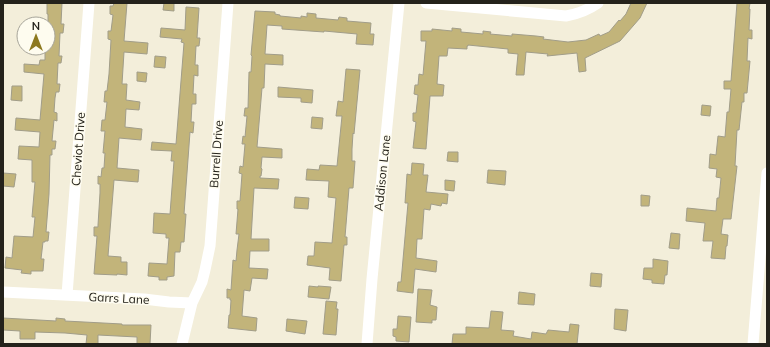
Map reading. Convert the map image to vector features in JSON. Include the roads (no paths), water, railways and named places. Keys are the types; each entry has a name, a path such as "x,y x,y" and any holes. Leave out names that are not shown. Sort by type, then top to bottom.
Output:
{"street":[{"name":"Cheviot Drive","path":"67,295 89,3"},
{"name":"Burrell Drive","path":"192,303 202,282 210,246 228,3"},
{"name":"Addison Lane","path":"367,344 399,3"},
{"path":"426,3 566,16 584,12 598,3"},
{"path":"752,344 762,305 767,173"},
{"name":"Garrs Lane","path":"3,292 144,299 192,303"},
{"path":"182,344 192,303"}]}
